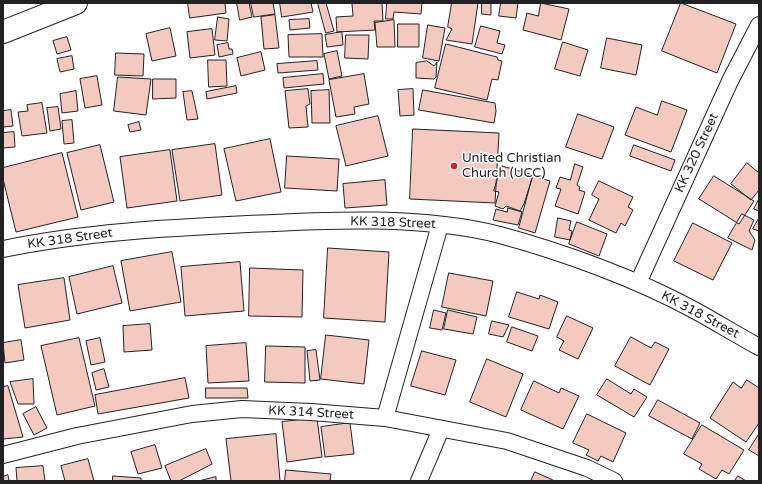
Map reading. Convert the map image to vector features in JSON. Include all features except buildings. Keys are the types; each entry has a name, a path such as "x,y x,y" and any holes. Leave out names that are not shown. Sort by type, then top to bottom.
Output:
{"main road":[{"path":"3,32 76,3"}],"street":[{"name":"KK 320 Street","path":"638,283 730,81 759,24"},
{"name":"KK 318 Street","path":"3,250 36,242 145,229 299,222 372,221 440,225 511,238 563,254 638,283 693,309 759,347"},
{"path":"385,418 440,225"},
{"name":"KK 314 Street","path":"3,455 77,436 192,414 242,410 311,412 385,418 507,441 587,468 614,481"},
{"path":"420,481 441,429"}],"place":[{"name":"United Christian Church (UCC)","path":"454,166"}]}
